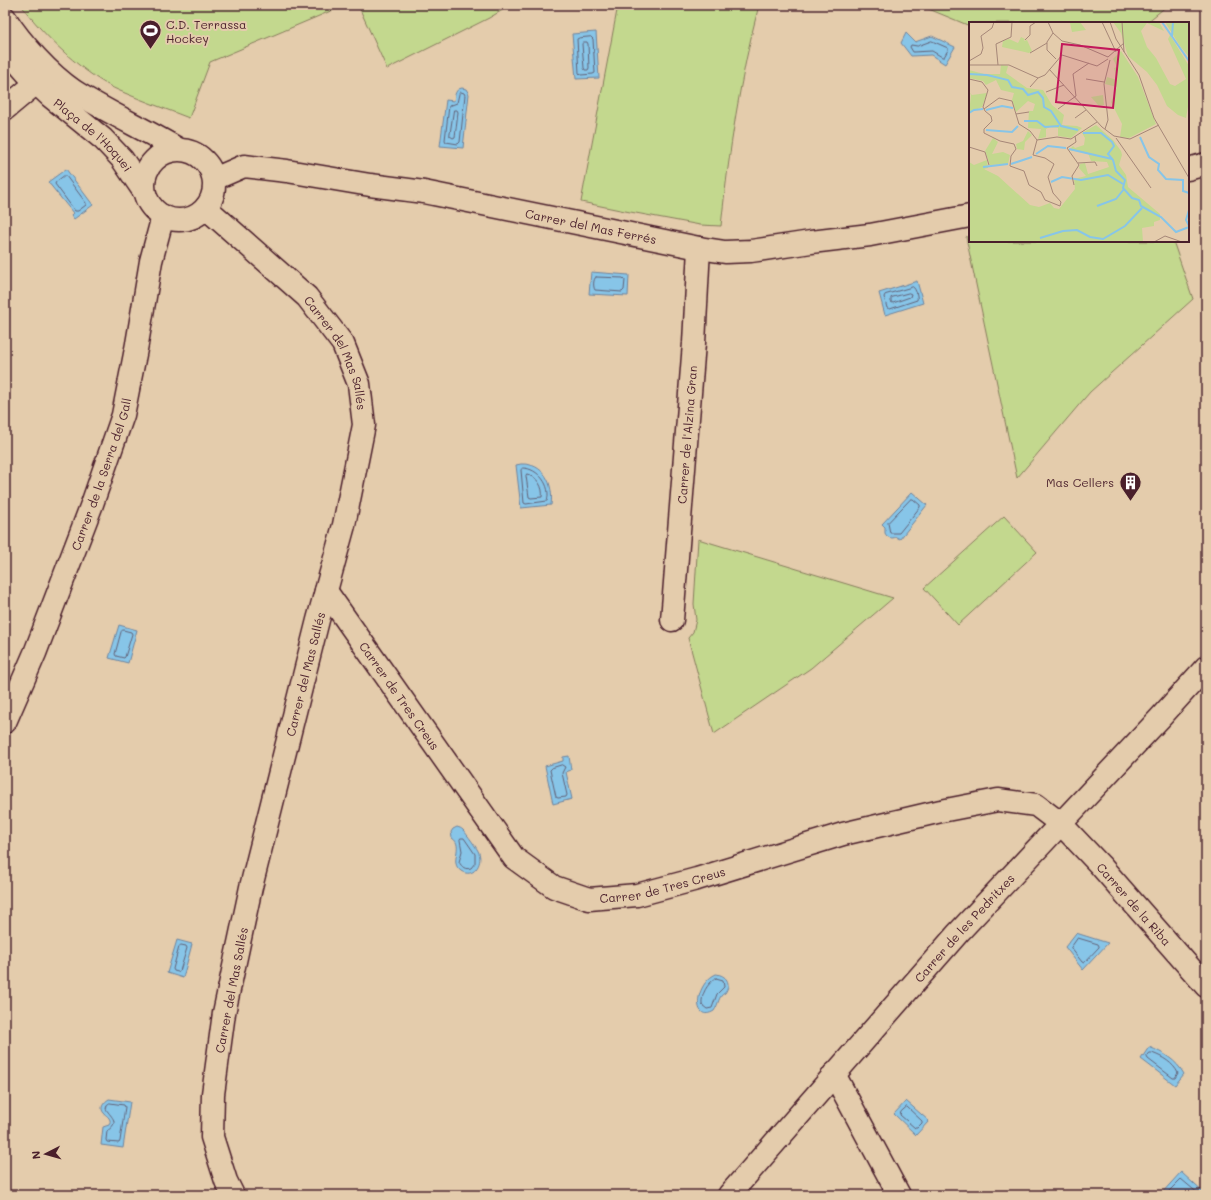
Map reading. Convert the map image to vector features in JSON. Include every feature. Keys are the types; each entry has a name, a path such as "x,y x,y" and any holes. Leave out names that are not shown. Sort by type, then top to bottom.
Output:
{"street":[{"name":"Plaça de l'Hoquei","path":"5,18 21,39 44,78 50,96 103,139 122,159 143,190"},
{"name":"Plaça de l'Hoquei","path":"5,48 44,78 73,90 178,149"},
{"path":"5,109 44,78"},
{"path":"178,149 190,150 201,156 210,166 214,179 213,195 206,208 194,217 181,220 168,219 157,214 148,202 143,190 145,171 153,160 165,151 178,149"},
{"path":"1189,169 1206,164"},
{"name":"Carrer del Mas Ferrés","path":"214,179 244,166 287,171 370,185 424,192 724,252 751,251 870,235 969,216"},
{"name":"Carrer del Mas Sallés","path":"206,208 306,297 343,344 359,384 364,425 344,525 316,628 251,887 224,1013 213,1094 212,1137 226,1181 233,1195"},
{"name":"Carrer de la Serra del Gall","path":"5,722 35,654 124,415 138,344 151,261 163,216"},
{"name":"Carrer de l'Alzina Gran","path":"672,620 694,343 699,248"},
{"name":"Carrer de Tres Creus","path":"326,591 514,858 554,887 589,899 638,895 697,879 843,834 942,811 998,800 1036,805 1061,824"},
{"name":"Carrer de les Pedritxes","path":"729,1195 958,933 1206,667"},
{"name":"Carrer de la Riba","path":"1061,824 1100,865 1206,986"},
{"path":"834,1074 899,1195"}],"green space":[{"name":"C.D. Terrassa Hockey","path":"21,5 345,5 210,62 189,118 120,91 93,75 66,54 41,29"},
{"path":"358,5 511,5 489,18 387,69"},
{"path":"618,5 759,5 746,60 736,115 721,226 700,225 581,202"},
{"path":"919,5 1168,5 1147,22 969,22 969,26"},
{"path":"969,236 969,242 1173,242 1193,299 1090,392 1017,478 966,237"},
{"path":"1004,516 1037,552 958,625 924,588"},
{"path":"698,539 893,598 811,668 714,734 688,638 693,632 696,620 694,604"}],"water":[{"path":"596,32 599,78 576,79 572,34"},
{"path":"906,33 915,42 932,36 955,47 945,64 931,55 911,56 901,43"},
{"path":"462,88 466,89 469,94 463,148 440,146 446,100 454,101 457,91"},
{"path":"66,169 93,205 74,219 71,215 73,213 48,182"},
{"path":"591,272 629,275 628,296 589,294"},
{"path":"917,281 923,303 885,315 879,293"},
{"path":"521,464 536,467 546,476 551,490 551,505 521,508 516,465"},
{"path":"912,492 927,505 900,539 896,537 888,537 885,533 885,527 882,524"},
{"path":"119,625 137,630 128,663 109,658"},
{"path":"569,756 571,770 566,772 572,799 553,804 545,766 563,761 563,757"},
{"path":"457,827 461,828 465,832 479,853 480,862 473,872 465,873 457,867 457,845 456,841 452,838 451,832"},
{"path":"1076,933 1108,943 1083,970 1065,947"},
{"path":"177,940 192,944 183,978 167,973"},
{"path":"716,974 723,976 727,980 728,986 714,1011 707,1014 702,1012 699,1008 698,1001 703,986"},
{"path":"1149,1047 1169,1058 1181,1069 1184,1074 1175,1085 1141,1059"},
{"path":"109,1099 130,1102 123,1148 101,1145 103,1127 109,1125 110,1122 102,1107"},
{"path":"906,1101 929,1121 916,1135 894,1114"},
{"path":"1181,1172 1206,1195 1160,1195"}],"place":[{"name":"C.D. Terrassa Hockey","path":"150,50"},
{"name":"Mas Cellers","path":"1130,502"}]}
